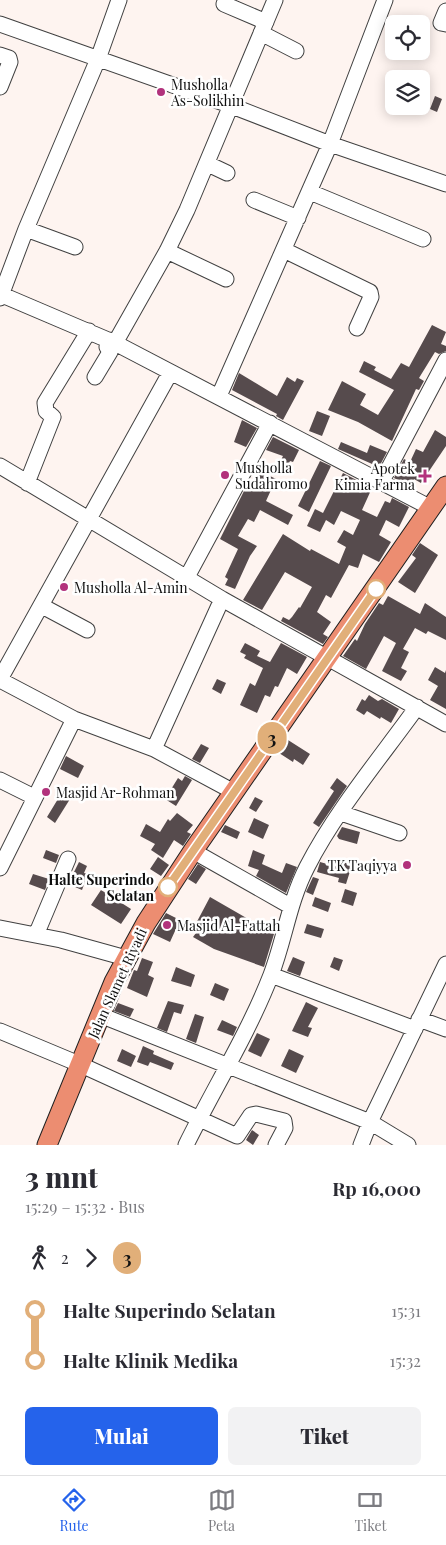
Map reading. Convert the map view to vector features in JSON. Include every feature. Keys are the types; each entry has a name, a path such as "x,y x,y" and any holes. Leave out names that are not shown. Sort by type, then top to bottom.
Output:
{"main road":[{"name":"Jalan Slamet Riyadi","path":"47,1145 100,1015 126,958 156,905 446,486"}],"street":[{"path":"119,0 98,59 0,295 112,342 432,508"},
{"path":"95,377 110,352 107,347 112,342 167,251 208,164 275,0"},
{"path":"219,396 310,192 386,0"},
{"path":"224,4 296,50"},
{"path":"446,12 441,23 446,24"},
{"path":"0,24 232,106 330,144 446,184"},
{"path":"0,54 9,58 10,62 0,87"},
{"path":"208,164 227,174"},
{"path":"310,192 423,239"},
{"path":"254,200 298,218"},
{"path":"26,229 75,247"},
{"path":"284,250 370,292 371,297 357,328"},
{"path":"167,251 226,279"},
{"path":"27,483 53,417 45,409 46,400 89,331"},
{"path":"382,481 446,360"},
{"path":"170,373 0,680 74,719 154,749 234,792"},
{"path":"187,577 270,423"},
{"path":"0,466 222,599 446,724"},
{"path":"154,749 222,599"},
{"path":"42,606 87,630"},
{"path":"186,1145 228,1067 271,975 290,906 315,852 341,812 417,707"},
{"path":"2,861 74,719"},
{"path":"0,780 34,797"},
{"path":"341,812 399,833"},
{"path":"193,851 290,906"},
{"path":"36,935 68,859"},
{"path":"0,928 36,935 126,958"},
{"path":"362,1145 370,1122 446,964"},
{"path":"271,975 417,1024 446,1029"},
{"path":"100,1015 370,1122 408,1145"},
{"path":"0,1032 79,1064 199,1120 236,1141 251,1115 256,1114 284,1121 285,1128 276,1145"}],"building":[{"path":"435,96 442,99 437,112 430,109"},
{"path":"432,325 446,332 441,344 446,346 446,351 439,354 435,352 419,378 424,381 419,390 416,389 392,441 358,422 328,410 342,381 366,394 360,405 378,415 394,390 359,372 364,361 376,367 374,370 391,379 401,363 409,367"},
{"path":"239,373 277,396 287,377 295,382 297,378 304,381 283,420 276,416 277,414 232,390"},
{"path":"317,411 330,416 322,436 309,431"},
{"path":"242,420 257,428 246,447 234,442"},
{"path":"435,430 446,437 446,446 421,483 414,479 410,486 394,478 404,459 410,462 416,449 423,452"},
{"path":"273,437 299,450 293,462 290,461 288,465 280,462 283,456 266,450"},
{"path":"341,442 367,453 370,445 387,452 379,467 338,449"},
{"path":"320,461 331,466 309,512 298,506"},
{"path":"260,471 276,479 266,501 293,515 288,525 260,510 254,522 248,519 238,536 257,546 250,556 235,589 225,585 228,579 225,577 238,549 220,539 249,481 253,483"},
{"path":"343,473 372,488 362,510 377,517 385,501 390,503 392,498 409,507 399,527 386,520 379,535 391,542 379,562 363,554 358,568 349,565 331,598 326,595 317,612 331,622 323,634 328,637 323,644 281,621 283,617 289,620 292,617 300,608 312,587 285,572 262,610 243,600 283,534 310,551 311,549 339,564 346,547 337,542 344,530 353,535 360,520 341,511 334,525 326,520 320,532 307,526 315,509 323,513"},
{"path":"420,543 438,555 415,593 398,582 416,558 412,555"},
{"path":"388,596 420,614 425,603 446,617 446,640 428,631 426,634 415,628 403,649 409,652 401,668 407,671 401,681 382,671 396,643 384,636 366,669 343,656 355,639 357,641 365,624 379,603 383,605"},
{"path":"245,643 260,651 257,656 270,662 281,643 307,657 297,674 287,668 278,687 275,686 270,697 265,695 257,713 240,705 250,683 255,686 263,668 244,658 246,655 240,652"},
{"path":"435,667 445,673 446,670 446,709 430,700 438,686 428,680"},
{"path":"217,679 226,683 221,694 212,689"},
{"path":"369,695 378,701 382,699 399,709 391,723 367,711 364,715 356,710 362,699 365,701"},
{"path":"288,740 310,754 303,765 294,759 293,762 279,753"},
{"path":"201,744 209,748 200,763 192,759"},
{"path":"66,756 84,766 78,778 60,769"},
{"path":"185,776 192,780 176,806 165,799 178,778 182,781"},
{"path":"337,778 347,786 319,827 313,823 334,791 330,788"},
{"path":"61,794 70,799 55,823 47,817"},
{"path":"255,797 263,801 256,812 249,808"},
{"path":"177,813 193,825 187,832 191,834 183,846 174,840 163,858 151,850 155,844 140,836 146,824 160,832 168,819 170,821"},
{"path":"254,818 269,825 263,839 248,832"},
{"path":"225,825 240,832 237,839 221,832"},
{"path":"342,827 360,832 357,844 339,839 337,836"},
{"path":"46,850 59,855 56,863 43,858"},
{"path":"253,850 265,855 262,864 282,873 286,863 297,867 286,893 256,876 259,870 248,866"},
{"path":"158,857 169,865 161,876 150,869"},
{"path":"340,861 352,865 346,884 338,882 339,878 317,872 320,862 338,867"},
{"path":"79,862 87,866 84,873 88,874 82,890 68,884"},
{"path":"198,864 206,869 196,884 188,879"},
{"path":"33,874 49,879 45,890 29,884"},
{"path":"313,877 319,879 313,895 306,892"},
{"path":"345,889 357,893 353,906 341,902"},
{"path":"101,890 131,909 121,924 91,905"},
{"path":"210,897 274,934 264,967 214,949 193,937 196,933 192,931"},
{"path":"315,897 331,903 328,912 312,906"},
{"path":"166,913 180,920 170,942 153,934"},
{"path":"307,924 324,929 321,938 304,933"},
{"path":"293,957 305,962 300,976 287,971"},
{"path":"334,957 343,960 339,971 330,967"},
{"path":"142,958 153,962 148,975 154,978 147,997 127,988 134,970 137,971"},
{"path":"176,967 195,975 191,987 171,981"},
{"path":"215,983 229,989 224,1001 210,995"},
{"path":"168,1001 184,1005 181,1014 174,1012 167,1032 157,1028"},
{"path":"306,1002 318,1008 308,1027 312,1028 308,1037 292,1031"},
{"path":"118,1003 134,1009 130,1017 114,1011"},
{"path":"195,1014 204,1017 196,1043 186,1039"},
{"path":"222,1020 237,1027 233,1036 217,1030"},
{"path":"257,1033 270,1039 261,1057 248,1051"},
{"path":"143,1046 154,1051 153,1054 174,1063 171,1070 150,1062 148,1066 137,1062"},
{"path":"122,1049 136,1056 131,1067 117,1061"},
{"path":"289,1049 304,1056 296,1073 281,1066"},
{"path":"252,1130 259,1135 253,1145 246,1140"}],"bus line":[{"name":"3","path":"168,887 376,589"}],"place":[{"name":"Musholla As-Solikhin","path":"161,92"},
{"name":"Musholla Sudahromo","path":"225,475"},
{"name":"Apotek Kimia Farma","path":"425,476"},
{"name":"Musholla Al-Amin","path":"64,587"},
{"name":"Masjid Ar-Rohman","path":"46,792"},
{"name":"TK Taqiyya","path":"407,865"},
{"name":"Halte Superindo Selatan","path":"168,887"},
{"name":"Masjid Al-Fattah","path":"167,925"}]}
